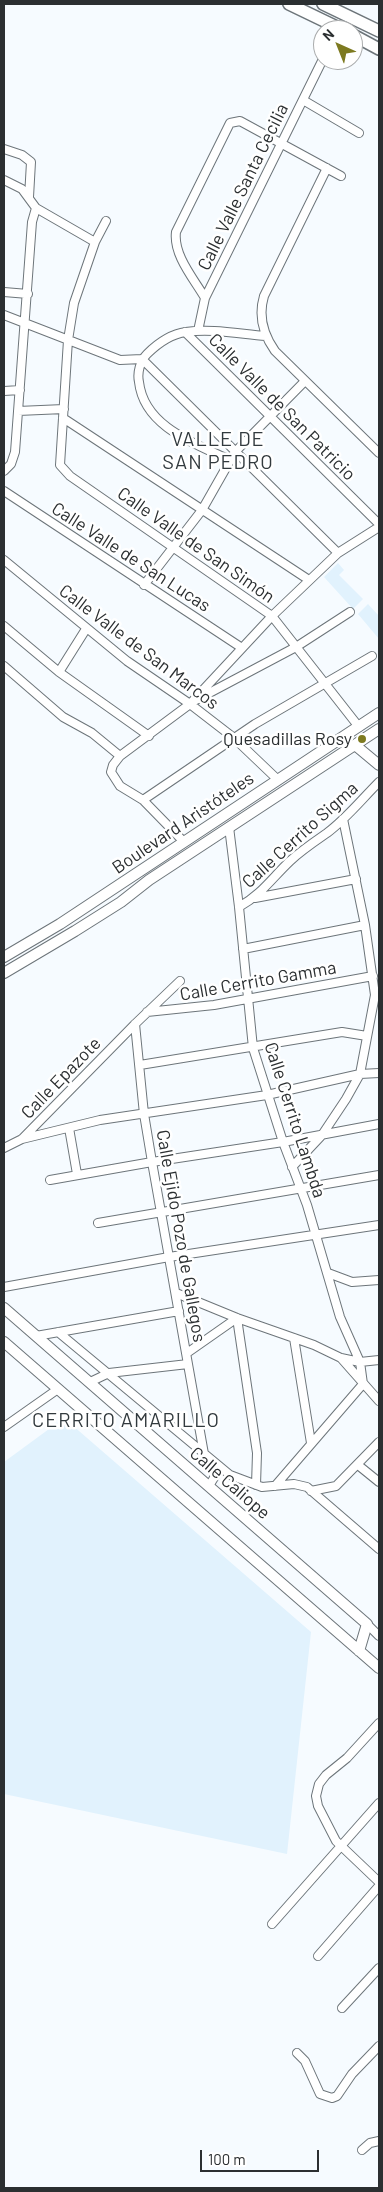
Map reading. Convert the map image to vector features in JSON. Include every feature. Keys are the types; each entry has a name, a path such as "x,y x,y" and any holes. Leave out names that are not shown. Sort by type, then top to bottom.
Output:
{"main road":[{"path":"289,4 321,20"},
{"path":"326,5 379,31"},
{"path":"363,40 379,49"}],"street":[{"name":"Calle Valle Santa Cecilia","path":"198,331 205,298 318,70"},
{"path":"303,100 359,133"},
{"path":"205,298 178,253 175,239 176,232 230,123 240,121 341,176"},
{"path":"4,149 22,155 31,162 29,197"},
{"path":"327,168 264,296 260,308 266,336 275,351 379,453"},
{"path":"4,180 16,185 29,197 36,208 95,242"},
{"path":"4,471 11,464 15,452 32,222 36,208"},
{"path":"106,220 95,242 74,303 68,340 63,418 309,580"},
{"path":"4,292 28,294"},
{"path":"4,315 120,360 142,359 338,553"},
{"path":"230,460 174,432 145,402 141,393 138,376 142,359 163,341 185,332 198,331 266,336"},
{"name":"Calle Valle de San Patricio","path":"185,332 379,525"},
{"path":"144,585 202,510 235,452 305,381"},
{"path":"4,391 20,390"},
{"path":"18,411 64,409"},
{"name":"Calle Valle de San Simón","path":"63,418 59,460 62,469 272,616 359,727"},
{"name":"Calle Valle de San Lucas","path":"4,491 242,648"},
{"path":"184,842 143,800 120,786 111,772 113,765 120,756 190,704 272,616 338,553 379,525"},
{"name":"Calle Valle de San Marcos","path":"4,560 86,630 190,704 234,738 278,779"},
{"path":"190,704 296,647 350,612"},
{"path":"4,626 59,672 149,736"},
{"path":"59,672 86,630"},
{"path":"143,800 234,738 372,656"},
{"path":"4,666 63,717 92,733 120,756"},
{"name":"Boulevard Aristóteles","path":"4,957 60,924 379,713"},
{"name":"Boulevard Aristóteles","path":"4,973 121,902 379,729"},
{"path":"355,745 379,765"},
{"path":"278,779 284,791"},
{"name":"Calle Cerrito Sigma","path":"240,907 256,898 288,862 311,842 327,833 379,782"},
{"path":"292,1167 322,1135 360,1074 366,1036 377,996 365,925 343,818"},
{"name":"Calle Cerrito Lambda","path":"229,828 240,907 253,1048 283,1142 301,1187 340,1317 360,1362 363,1384"},
{"path":"256,898 356,879"},
{"path":"243,949 365,925"},
{"name":"Calle Cerrito Gamma","path":"148,1012 214,1006 248,998 374,976"},
{"name":"Calle Epazote","path":"4,1148 22,1139 134,1024 180,981"},
{"name":"Calle Ejido Pozo de Gallegos","path":"134,1024 144,1114 204,1454"},
{"path":"140,1065 342,1032 366,1036"},
{"path":"22,1139 69,1128 267,1095 360,1074 379,1072"},
{"path":"50,1180 77,1174 283,1142 379,1124"},
{"path":"69,1128 77,1174"},
{"path":"98,1223 379,1175"},
{"path":"4,1287 169,1257 379,1224"},
{"path":"328,1273 352,1282 379,1280"},
{"path":"176,1293 237,1318 314,1345 340,1358 360,1362 379,1360"},
{"name":"Calle Caliope","path":"4,1308 379,1636"},
{"path":"36,1336 180,1311"},
{"path":"187,1353 237,1318"},
{"path":"237,1318 257,1452 256,1485"},
{"path":"58,1332 110,1373 230,1475 256,1485 268,1487 301,1485 311,1491 379,1549"},
{"path":"294,1338 300,1386 311,1444"},
{"path":"4,1342 379,1668"},
{"path":"340,1358 379,1401"},
{"path":"90,1382 110,1373 188,1364"},
{"path":"275,1486 363,1384"},
{"path":"4,1427 58,1389"},
{"path":"311,1491 336,1486 379,1442"},
{"path":"358,1465 379,1482"},
{"path":"209,1486 220,1468"},
{"path":"359,1651 367,1624"},
{"path":"379,1723 347,1758 326,1775 319,1784 316,1796 333,1836 379,1882"},
{"path":"272,1924 379,1803"},
{"path":"318,1956 379,1886"},
{"path":"342,2008 379,1968"},
{"path":"297,2053 305,2061 320,2094 332,2098 337,2096 352,2074 379,2046"},
{"path":"362,2150 370,2143 379,2140"}],"shaded area":[{"path":"338,563 344,570 339,575 363,599 353,609 324,577"},
{"path":"368,604 379,616 379,639 358,614"},
{"path":"64,1418 311,1632 287,1854 4,1794 4,1462"}],"place":[{"name":"Quesadillas Rosy","path":"362,739"}],"district":[{"name":"VALLE DE SAN PEDRO","path":"218,450"},
{"name":"CERRITO AMARILLO","path":"126,1420"}]}
